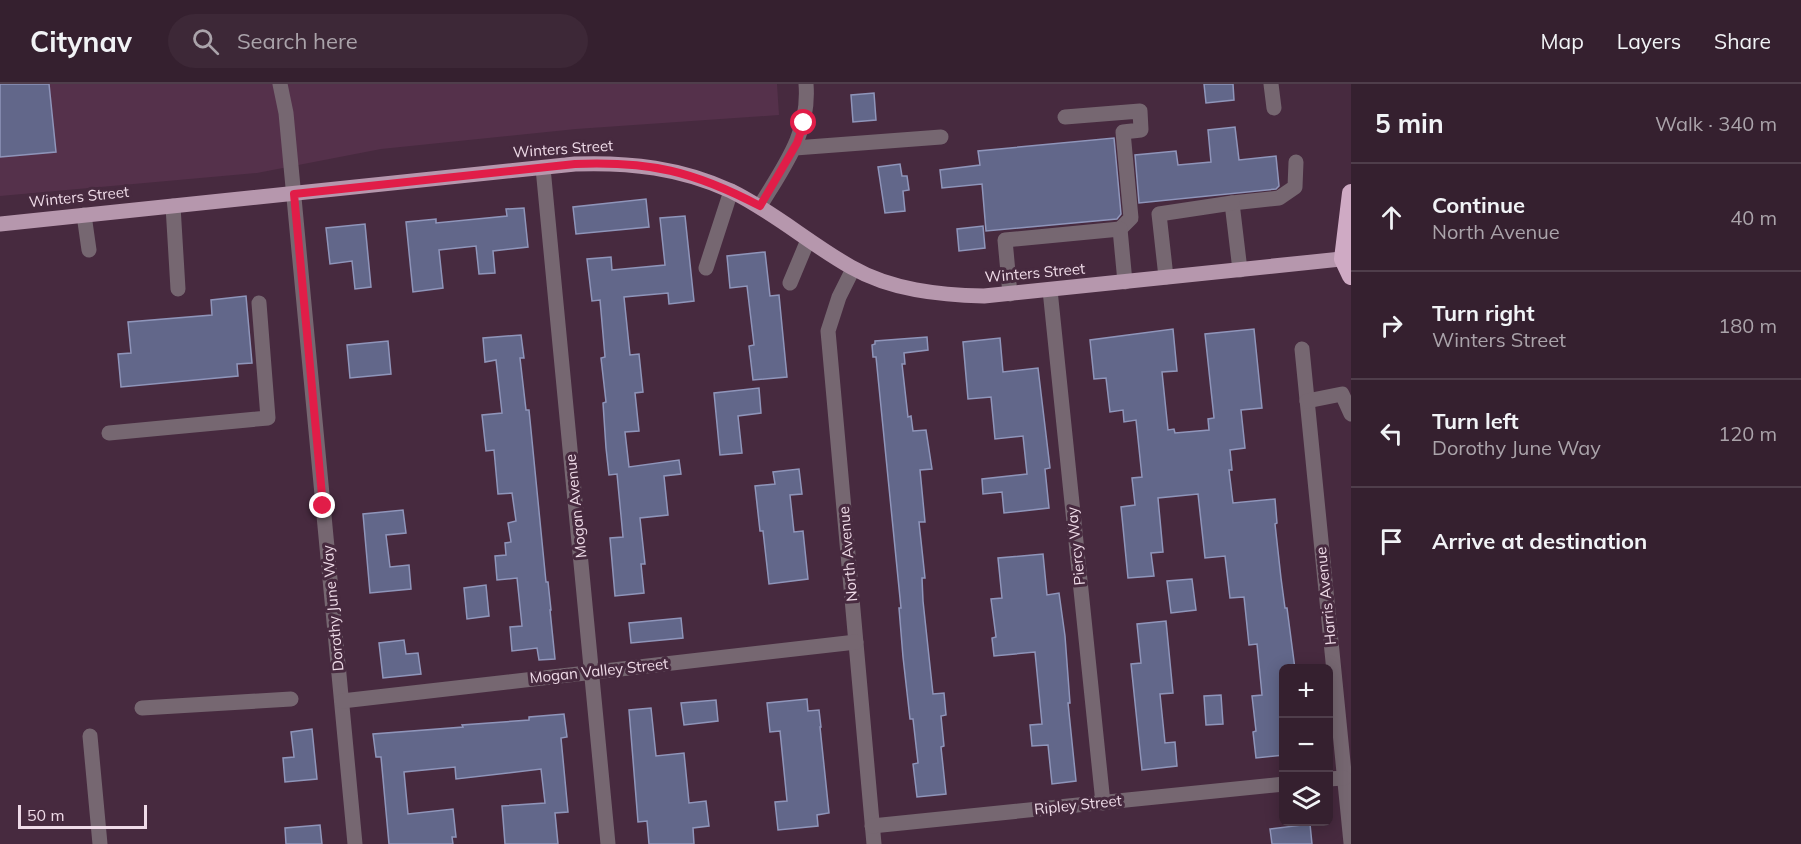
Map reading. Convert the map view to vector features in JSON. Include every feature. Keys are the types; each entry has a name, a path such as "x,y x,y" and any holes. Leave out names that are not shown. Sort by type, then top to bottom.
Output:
{"highway":[{"path":"1351,193 1347,258 1351,276"}],"main road":[{"name":"Winters Street","path":"0,224 609,163 635,164 700,178 760,206 853,269 896,285 946,295 1010,294 1347,258"}],"street":[{"name":"Dorothy June Way","path":"280,84 286,113 294,194 355,844"},
{"path":"760,206 795,148 804,123 807,102 806,84"},
{"path":"1271,84 1274,108"},
{"path":"1010,294 1005,240 1120,229 1131,218 1123,132 1141,130 1140,111 1065,117"},
{"path":"795,148 941,137"},
{"path":"1166,278 1159,214 1279,198 1295,187 1296,162"},
{"name":"Mogan Avenue","path":"543,168 608,844"},
{"path":"706,267 731,191"},
{"path":"1232,203 1240,270"},
{"path":"173,206 178,289"},
{"path":"84,215 89,250"},
{"path":"1120,229 1125,282"},
{"path":"790,283 808,240"},
{"name":"North Avenue","path":"853,269 839,297 828,331 874,844"},
{"name":"Piercy Way","path":"1050,290 1103,803"},
{"path":"110,433 268,418 259,303"},
{"name":"Harris Avenue","path":"1302,349 1336,778 1351,843"},
{"path":"1307,401 1342,394 1351,414"},
{"name":"Mogan Valley Street","path":"342,701 856,642"},
{"path":"142,708 291,699"},
{"path":"90,736 100,844"},
{"name":"Ripley Street","path":"872,826 1279,785"}],"shaded area":[{"path":"0,84 777,84 779,115 576,129 381,149 257,173 0,196"}],"building":[{"path":"0,84 49,84 56,152 0,157"},
{"path":"1204,84 1233,84 1234,100 1206,103"},
{"path":"874,93 876,120 853,122 851,95"},
{"path":"1235,127 1239,160 1276,156 1279,186 1276,189 1139,203 1135,155 1176,151 1178,165 1211,162 1208,130"},
{"path":"1114,138 1121,214 1117,219 986,231 982,184 942,188 940,170 980,165 978,151"},
{"path":"900,164 902,176 907,176 909,190 903,191 905,211 885,213 878,167"},
{"path":"646,199 649,227 576,234 573,207"},
{"path":"524,208 528,247 493,251 495,273 479,274 476,246 439,250 443,288 413,292 406,222 436,219 436,223 507,216 506,209"},
{"path":"685,216 694,301 669,304 668,293 624,297 630,355 639,354 643,392 635,393 639,431 625,432 629,467 679,460 681,474 664,476 668,515 640,518 645,564 641,564 644,593 615,596 610,538 623,537 617,474 609,475 606,448 603,403 606,402 601,358 605,357 600,300 592,301 587,259 611,257 612,270 665,265 660,218"},
{"path":"365,224 371,287 355,289 352,261 330,264 326,228"},
{"path":"983,226 985,248 959,251 957,229"},
{"path":"765,252 770,296 779,295 787,377 753,380 749,346 754,345 747,286 730,288 727,256"},
{"path":"246,296 252,363 237,364 238,376 121,387 118,354 131,353 128,322 212,315 211,300"},
{"path":"1173,329 1177,371 1162,372 1168,430 1174,429 1175,433 1209,430 1208,419 1214,418 1205,334 1254,329 1262,408 1241,410 1245,448 1230,450 1232,470 1229,470 1233,503 1275,499 1277,523 1275,524 1281,578 1294,664 1279,664 1279,756 1256,758 1252,696 1262,695 1257,644 1249,645 1244,597 1230,598 1225,556 1205,558 1198,494 1158,498 1163,552 1151,553 1154,576 1128,578 1121,507 1135,505 1132,478 1142,477 1136,420 1124,422 1123,410 1110,412 1106,378 1094,379 1090,340"},
{"path":"521,335 524,358 520,358 526,410 529,410 555,659 539,660 537,648 512,651 510,627 522,626 517,578 497,580 495,556 506,555 505,543 511,542 508,523 516,521 512,493 498,494 494,450 486,451 482,415 502,413 496,360 485,362 483,338"},
{"path":"927,337 928,350 904,353 905,364 902,364 908,417 911,416 913,431 926,430 932,469 920,470 925,522 919,522 925,578 922,578 923,601 933,694 944,693 946,715 941,716 944,746 941,747 946,794 917,797 913,764 918,763 903,657 899,608 901,608 876,357 873,357 872,345 875,341"},
{"path":"1000,338 1003,372 1038,368 1050,468 1045,469 1049,508 1004,513 1002,492 983,494 982,479 1027,474 1023,436 995,439 991,397 968,399 963,342"},
{"path":"388,341 391,374 350,378 347,345"},
{"path":"759,388 761,413 738,416 742,453 720,455 714,393"},
{"path":"799,469 802,494 790,495 794,532 803,531 808,579 769,584 755,486 775,484 773,472"},
{"path":"403,510 406,533 386,535 390,567 409,565 411,589 370,593 363,514"},
{"path":"1043,554 1047,595 1059,593 1065,636 1070,703 1068,703 1076,781 1052,784 1048,745 1032,746 1030,725 1042,724 1035,652 994,656 992,638 996,637 991,599 1002,598 998,558"},
{"path":"1192,579 1196,610 1171,613 1167,581"},
{"path":"486,585 489,616 467,619 464,588"},
{"path":"681,618 683,638 631,643 629,623"},
{"path":"1166,621 1173,693 1160,694 1165,743 1175,742 1177,766 1142,770 1131,664 1141,663 1137,624"},
{"path":"404,640 406,654 418,653 421,674 383,678 379,643"},
{"path":"1221,695 1223,724 1206,725 1204,696"},
{"path":"807,699 808,711 819,710 829,813 817,815 818,826 778,830 775,802 787,801 780,731 770,732 767,703"},
{"path":"716,700 718,721 684,725 681,703"},
{"path":"651,708 656,756 684,753 689,803 706,801 709,826 693,828 694,844 649,844 647,821 638,822 629,710"},
{"path":"564,714 567,737 561,738 568,812 555,813 558,844 505,844 502,806 545,803 541,769 456,779 455,767 404,772 408,814 453,809 456,837 452,837 453,844 389,844 381,757 376,757 373,734 463,727 462,725 529,720 529,717"},
{"path":"312,729 317,779 285,782 283,758 294,757 291,732"},
{"path":"320,825 322,844 286,844 285,828"},
{"path":"1310,826 1312,844 1272,844 1270,829"}],"route":[{"path":"323,506 294,194 575,164 609,163 635,164 700,178 760,206 797,143 804,123"}]}
